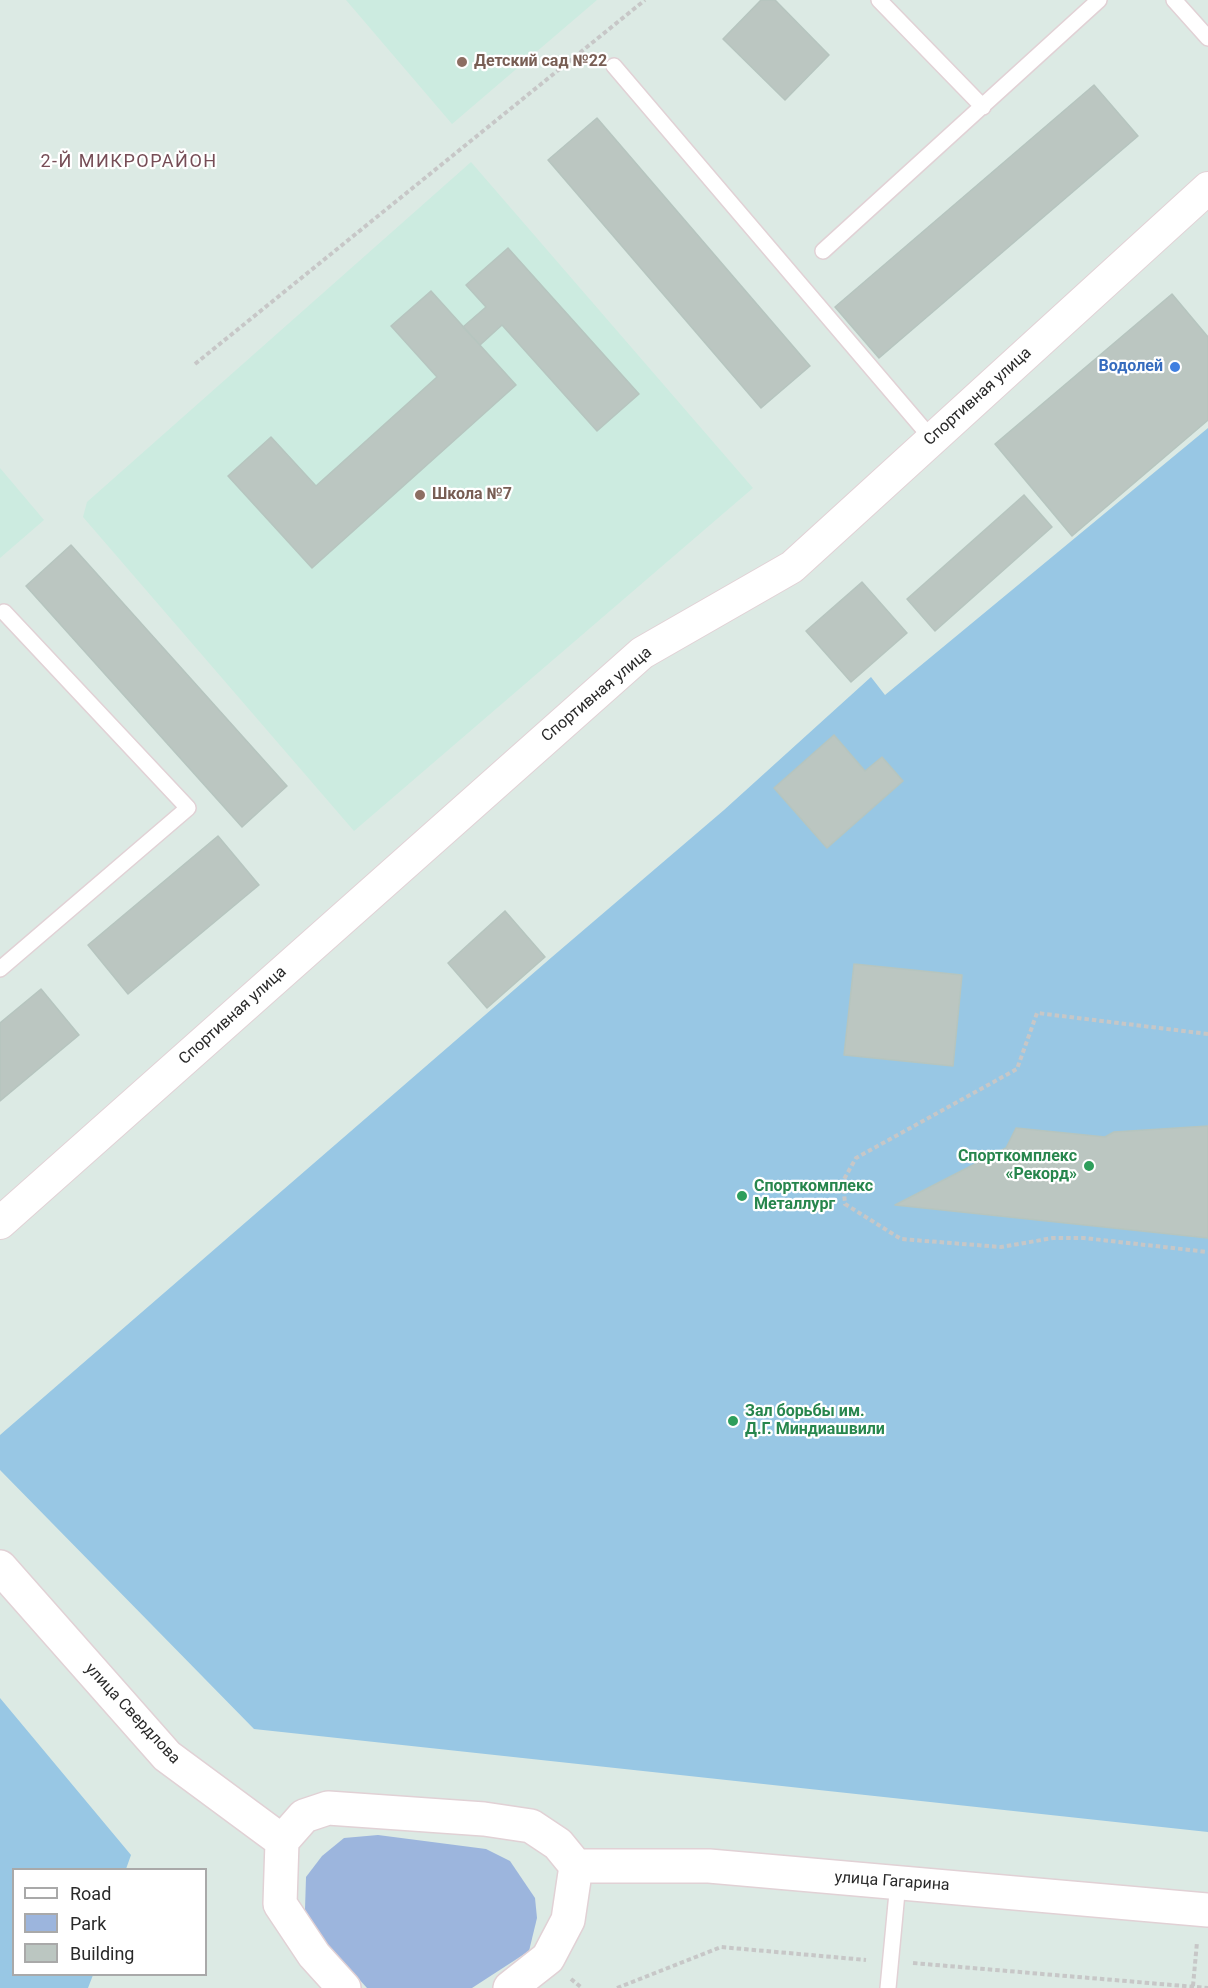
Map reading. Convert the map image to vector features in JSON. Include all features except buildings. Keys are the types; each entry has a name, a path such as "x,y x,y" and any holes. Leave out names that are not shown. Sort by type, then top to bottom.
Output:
{"main road":[{"name":"улица Свердлова","path":"0,1567 166,1756 282,1841"},
{"path":"344,1988 314,1955 280,1904 282,1841 304,1816 328,1808 484,1819 531,1826 558,1844 576,1866 568,1920 548,1958 510,1988"},
{"name":"улица Гагарина","path":"576,1866 709,1866 1208,1910"}],"street":[{"name":"Спортивная улица","path":"0,1223 642,653 792,567 1208,188"}],"lane":[{"path":"879,0 983,107"},
{"path":"823,250 1099,0"},
{"path":"1174,0 1208,38"},
{"path":"614,66 932,439"},
{"path":"0,969 188,808 4,612"},
{"path":"888,1988 898,1882"}],"path":[{"path":"195,364 645,0"},
{"path":"1208,1034 1037,1013 1017,1069 856,1158 843,1181 845,1204 901,1239 1001,1247 1053,1238 1084,1238 1208,1252"}],"shaded area":[{"name":"Детский сад №22","path":"346,0 597,0 452,124"},
{"name":"Школа №7","path":"471,162 753,488 354,831 83,517 87,502"},
{"name":"Спорткомплекс Металлург","path":"1208,428 1208,1832 254,1729 0,1470 0,1435 724,810 871,677 885,695"},
{"path":"0,468 44,520 0,558"},
{"path":"0,1698 131,1855 126,1868 12,1868 12,1976 93,1976 88,1988 0,1988"}],"green space":[{"path":"378,1835 486,1849 510,1861 535,1898 537,1918 529,1951 472,1988 367,1988 328,1945 305,1910 306,1877 322,1856 344,1838"}],"place":[{"name":"Детский сад №22","path":"462,62"},
{"name":"Водолей","path":"1175,367"},
{"name":"Школа №7","path":"420,495"},
{"name":"Спорткомплекс «Рекорд»","path":"1089,1166"},
{"name":"Спорткомплекс Металлург","path":"742,1196"},
{"name":"Зал борьбы им. Д.Г. Миндиашвили","path":"733,1421"}],"district":[{"name":"2-Й МИКРОРАЙОН","path":"129,162"}]}
